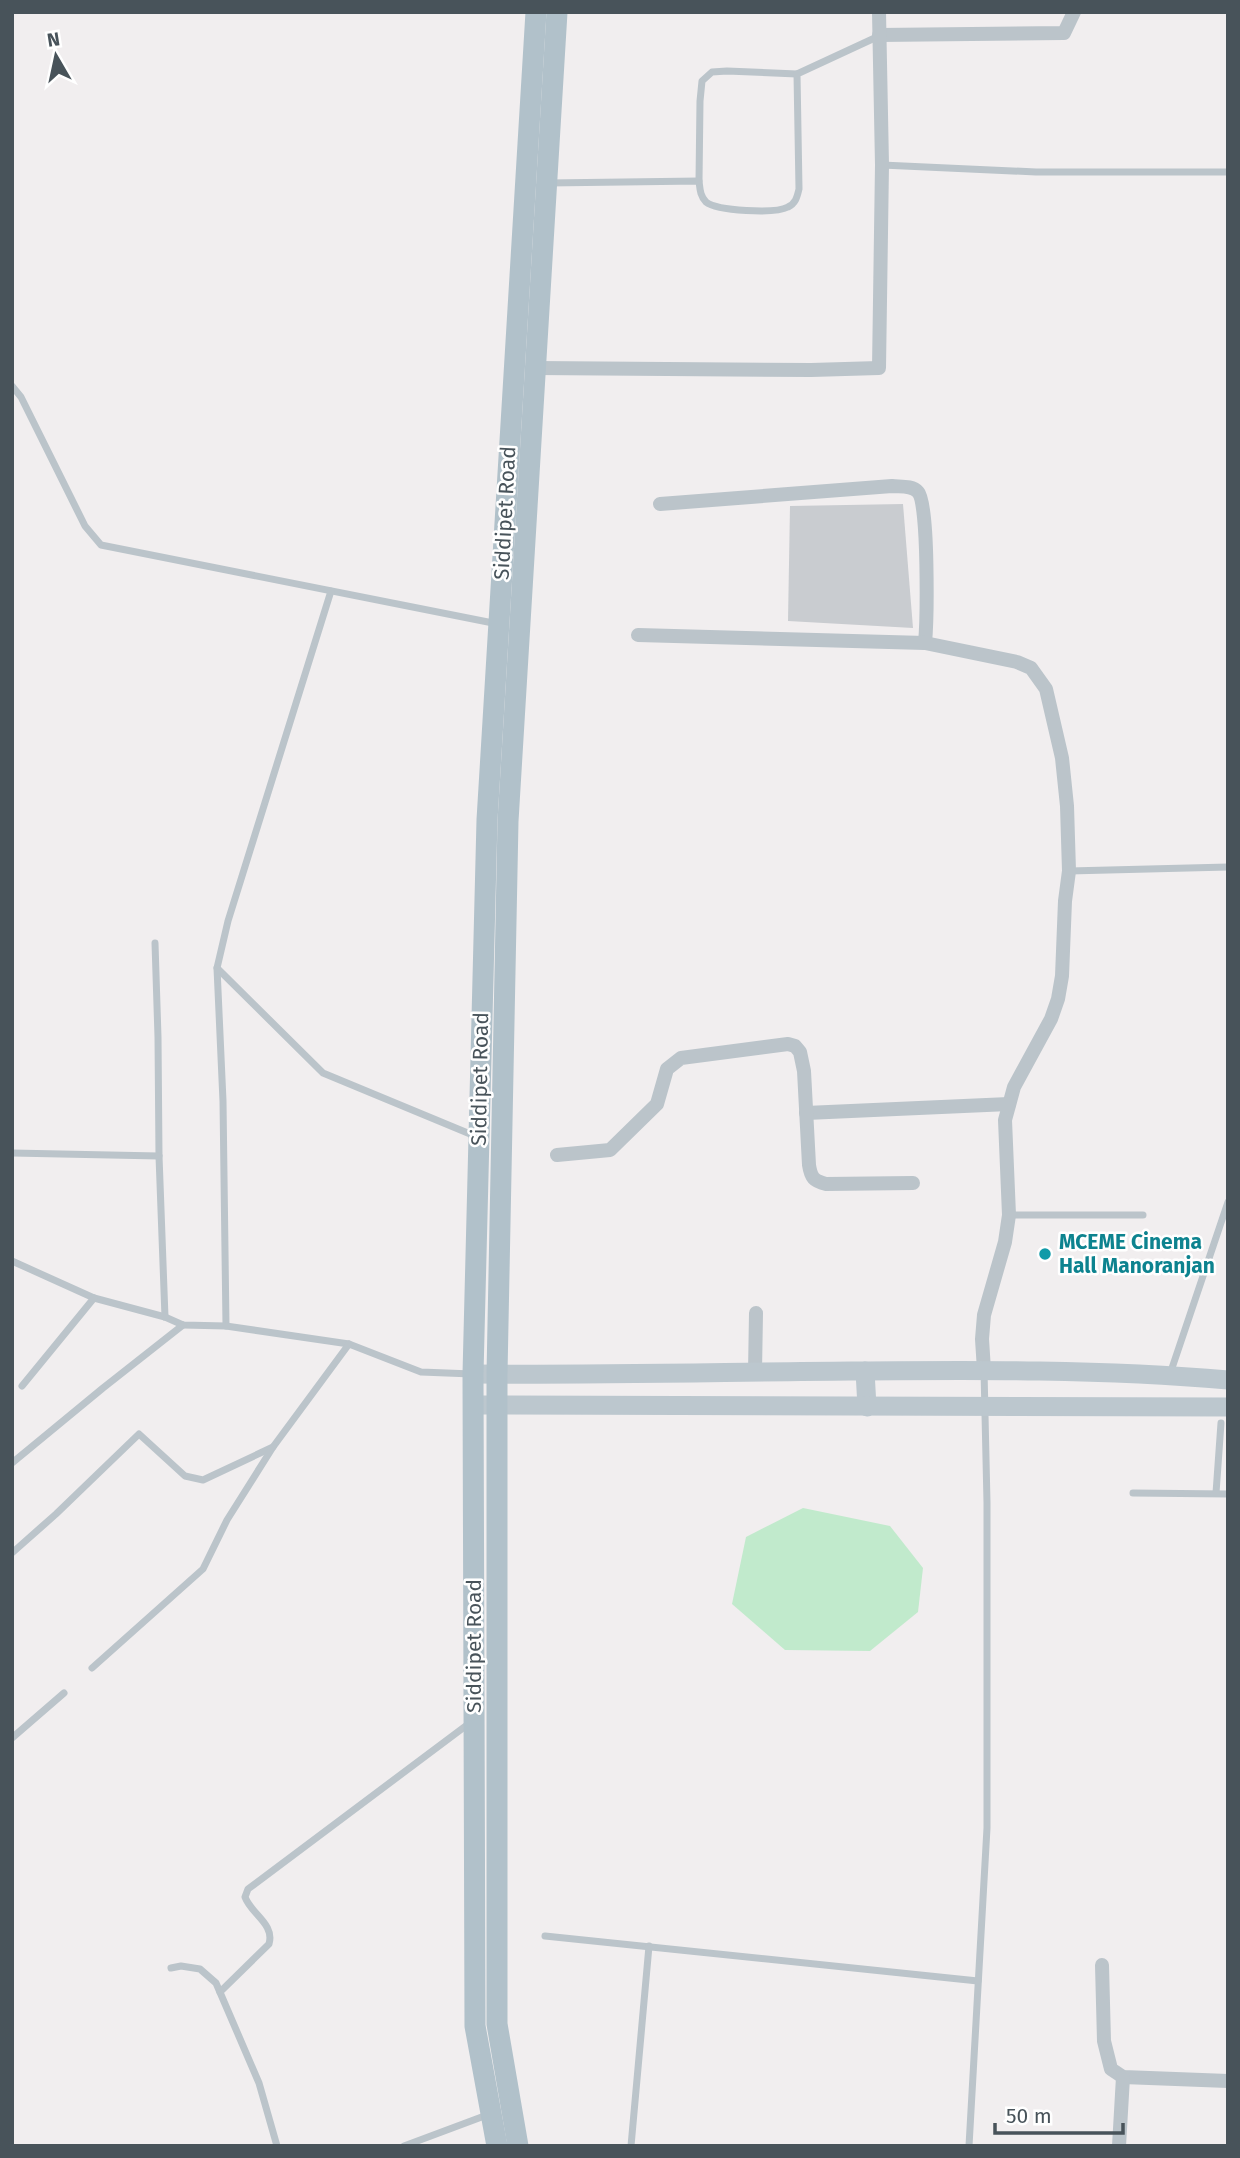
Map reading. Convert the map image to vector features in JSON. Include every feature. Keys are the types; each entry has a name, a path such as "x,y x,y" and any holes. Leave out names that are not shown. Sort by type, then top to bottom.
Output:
{"main road":[{"name":"Siddipet Road","path":"497,2146 475,2026 473,1374 486,820 536,12"},
{"name":"Siddipet Road","path":"518,2146 496,2024 498,1374 508,821 557,12"}],"street":[{"path":"536,368 879,368 882,165 879,12"},
{"path":"879,35 1064,33 1074,12"},
{"path":"660,504 892,486 915,489 920,494 924,536 927,616 925,643"},
{"path":"638,635 925,643 1017,662 1031,668 1046,689 1062,758 1067,806 1069,871 1062,976 1058,999 1040,1044 1014,1087 1005,1120 1009,1215 1005,1242 984,1315 984,1370"},
{"path":"557,1155 610,1150 657,1104 667,1069 681,1058 775,1045 794,1046 800,1052 804,1071 810,1176 816,1182 826,1184 913,1183"},
{"path":"806,1113 1009,1104"},
{"path":"755,1372 756,1313"},
{"path":"473,1374 984,1370 1170,1375 1228,1380"},
{"path":"865,1371 867,1407"},
{"path":"728,1406 729,1372"},
{"path":"473,1405 985,1406 1224,1415"},
{"path":"1102,1965 1104,2041 1111,2069 1123,2077 1228,2081"},
{"path":"1119,2146 1123,2077"}],"lane":[{"path":"797,74 799,189 796,200 781,209 737,210 715,207 704,200 700,194 699,181 699,101 702,81 712,72 797,74 879,35"},
{"path":"882,165 1036,172 1228,172"},
{"path":"547,183 699,181"},
{"path":"12,386 21,397 85,526 101,545 499,625"},
{"path":"226,1326 223,1101 217,968 228,921 331,591"},
{"path":"1069,871 1228,867"},
{"path":"155,943 165,1317"},
{"path":"217,968 323,1073 479,1138"},
{"path":"12,1153 159,1156"},
{"path":"1170,1375 1228,1202"},
{"path":"1009,1215 1143,1215"},
{"path":"12,1261 94,1298 165,1317 183,1325 226,1326 349,1344 421,1372 473,1374"},
{"path":"22,1386 94,1298"},
{"path":"12,1463 183,1325"},
{"path":"92,1668 203,1569 227,1520 274,1447 349,1344"},
{"path":"968,2146 987,1828 987,1503 984,1370"},
{"path":"1216,1493 1224,1415"},
{"path":"12,1553 139,1433 185,1476 202,1480 274,1447"},
{"path":"1133,1493 1228,1494"},
{"path":"12,1738 64,1693"},
{"path":"220,1992 269,1944 272,1937 270,1930 248,1905 245,1897 248,1889 474,1720"},
{"path":"545,1936 978,1981"},
{"path":"631,2146 649,1946"},
{"path":"172,1968 181,1966 200,1969 216,1983 259,2083 277,2146"},
{"path":"404,2146 491,2114"}],"green space":[{"path":"803,1508 890,1526 923,1568 918,1612 870,1651 785,1650 732,1604 746,1537"}],"building":[{"path":"903,504 913,628 788,621 790,506"}],"place":[{"name":"MCEME Cinema Hall Manoranjan","path":"1045,1254"}]}
